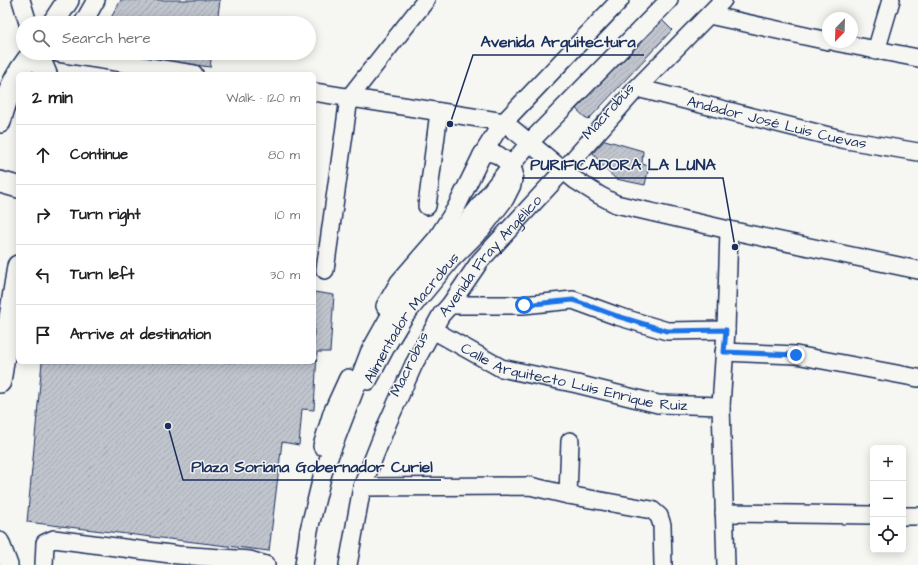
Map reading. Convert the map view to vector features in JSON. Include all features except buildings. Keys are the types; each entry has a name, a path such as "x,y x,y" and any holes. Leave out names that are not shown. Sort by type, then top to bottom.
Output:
{"main road":[{"path":"58,16 68,0"},
{"path":"19,72 27,60"},
{"path":"40,60 45,72"},
{"path":"0,122 9,90 16,77"},
{"path":"0,182 16,187"},
{"path":"0,382 16,279"}],"street":[{"path":"21,0 26,16"},
{"path":"87,16 96,0"},
{"path":"325,270 349,98 426,0"},
{"path":"293,565 316,467 332,413 363,344 399,282 436,238 456,208 482,155 495,134 504,122 620,0"},
{"path":"304,565 309,530 323,473 370,353 388,319 414,283 443,252 529,143 669,0"},
{"name":"Avenida Fray Angélico","path":"348,565 362,487 388,422 414,364 441,315 450,305 480,261 561,169 711,7 723,0"},
{"path":"876,51 891,0"},
{"path":"711,7 822,38"},
{"name":"Macrobús","path":"340,565 354,496 374,440 392,398 430,321 482,250 561,169 635,81 711,7"},
{"path":"858,47 918,58"},
{"path":"101,60 174,72"},
{"name":"Andador José Luis Cuevas","path":"637,88 841,139 918,152"},
{"path":"316,92 504,122 584,187 616,204 729,230 918,270"},
{"path":"427,206 439,112"},
{"path":"482,155 489,152 498,155 511,165"},
{"name":"Alimentador Macrobus","path":"314,565 326,496 350,425 369,380 404,317 451,260 482,229 506,199 512,185 514,173 511,165"},
{"path":"726,565 721,406 726,330 729,230"},
{"path":"450,305 524,305 573,300 617,316 667,331 726,330"},
{"name":"Calle Arquitecto Luis Enrique Ruiz","path":"433,330 501,368 577,384 658,404 721,406"},
{"path":"724,352 796,355 918,378"},
{"path":"568,495 570,441"},
{"path":"362,487 530,486 568,495 652,510 659,516 662,525 663,565"},
{"path":"724,513 870,515"},
{"path":"906,516 918,516"},
{"path":"44,565 45,543 54,539 266,565"},
{"path":"0,541 9,565"}],"place":[{"name":"Avenida Arquitectura","path":"450,124"},
{"name":"PURIFICADORA LA LUNA","path":"735,247"},
{"name":"Plaza Soriana Gobernador Curiel","path":"168,426"}],"route":[{"path":"524,305 573,300 617,316 667,331 726,330 724,352 796,355"}]}
